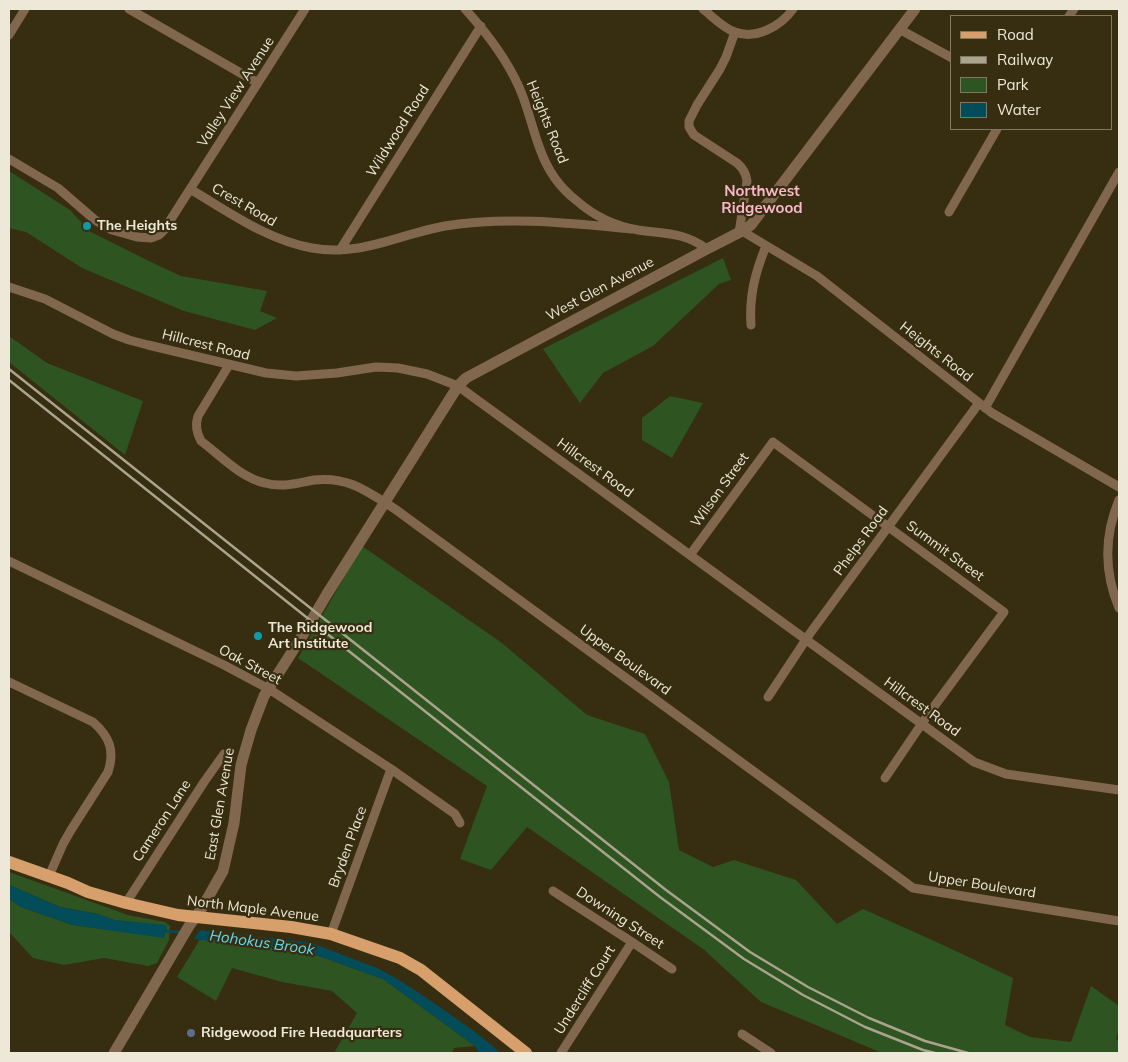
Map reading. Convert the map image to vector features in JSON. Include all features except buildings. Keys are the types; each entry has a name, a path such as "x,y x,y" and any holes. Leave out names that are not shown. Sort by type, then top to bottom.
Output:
{"main road":[{"name":"North Maple Avenue","path":"9,862 88,892 178,915 192,922 291,927 331,934 400,958 421,970 526,1053"}],"street":[{"path":"9,34 25,9"},
{"path":"129,9 258,83"},
{"name":"Valley View Avenue","path":"190,189 305,9"},
{"name":"Heights Road","path":"465,9 481,26 515,79 546,163 554,177 575,200 601,218 616,224 631,229 677,234 690,238 707,249"},
{"path":"706,10 723,25 735,32 754,34 774,28 793,9"},
{"name":"West Glen Avenue","path":"318,609 458,386 466,378 741,232 754,222 915,9"},
{"name":"Wildwood Road","path":"340,250 481,26"},
{"path":"900,29 950,57"},
{"path":"735,32 720,70 697,105 689,121 689,127 694,135 737,163 746,174 747,181 741,232"},
{"path":"949,212 995,130"},
{"name":"Crest Road","path":"9,159 58,188 103,226 137,237 151,238 159,235 190,189 272,237 307,247 340,250 364,248 428,229 483,222 535,221 631,229"},
{"name":"Phelps Road","path":"768,697 806,639 888,527 982,406 1119,172"},
{"name":"Heights Road","path":"741,232 817,276 992,413 1119,487"},
{"path":"751,325 754,281 766,246"},
{"name":"Hillcrest Road","path":"9,287 50,301 113,334 129,340 266,373 296,376 337,373 376,367 398,368 427,374 458,386 974,762 1006,774 1119,790"},
{"name":"Upper Boulevard","path":"230,365 198,416 196,428 197,435 201,441 245,476 278,486 315,480 341,481 372,493 913,888 1119,920"},
{"name":"Wilson Street","path":"690,555 772,442"},
{"name":"Summit Street","path":"772,442 1004,612 922,724"},
{"path":"1119,500 1111,525 1107,556 1111,586 1119,608"},
{"name":"Oak Street","path":"9,562 224,665 269,689 391,769 455,814 460,823"},
{"name":"East Glen Avenue","path":"114,1053 223,871 234,823 241,766 254,722 264,696 318,609"},
{"path":"9,682 93,722 106,736 110,744 112,754 108,772 63,844 50,876"},
{"path":"885,778 922,724"},
{"name":"Cameron Lane","path":"126,903 224,754"},
{"name":"Bryden Place","path":"331,934 391,769"},
{"name":"Downing Street","path":"554,891 672,969"},
{"name":"Undercliff Court","path":"561,1053 632,942"},
{"path":"742,1034 771,1053"}],"green space":[{"path":"9,171 70,210 89,231 181,276 267,291 260,311 277,318 255,330 184,311 82,268 26,232 9,228"},
{"path":"723,258 731,280 719,284 653,346 603,373 580,403 543,349"},
{"path":"9,336 47,363 143,401 125,455 9,362"},
{"path":"670,396 703,403 672,458 642,440 642,418"},
{"path":"362,546 502,643 587,715 645,734 669,782 679,850 713,867 734,860 796,880 837,924 863,909 1013,978 1005,1025 1030,1037 1071,1042 1091,986 1119,1006 1119,1029 1116,1039 1119,1041 1119,1053 882,1053 761,1002 703,949 527,827 491,870 460,859 487,786 298,658"},
{"path":"9,872 128,915 165,922 170,926 169,940 157,963 148,966 104,958 64,965 33,958 9,932 9,899 21,907 73,925 164,937 166,926 114,920 98,914 60,907 9,885"},
{"path":"200,939 305,951 383,979 475,1046 454,1048 452,1053 334,1053 357,1013 332,991 282,982 232,968 216,1001 177,977"}],"water":[{"path":"9,885 60,907 98,914 114,920 167,925 164,938 73,925 21,907 9,899"},
{"path":"200,930 312,943 377,968 404,983 447,1012 481,1036 500,1053 479,1053 475,1046 383,979 305,951 194,939"}],"waterway":[{"name":"Hohokus Brook","path":"164,931 181,932"}],"railway":[{"path":"9,369 666,890 750,952 808,987 869,1018 925,1041 968,1053"},
{"path":"9,380 660,897 744,959 803,995 865,1027 935,1053"}],"place":[{"name":"The Heights","path":"87,226"},
{"name":"The Ridgewood Art Institute","path":"258,636"},
{"name":"Ridgewood Fire Headquarters","path":"191,1033"}],"district":[{"name":"Northwest Ridgewood","path":"762,200"}]}
